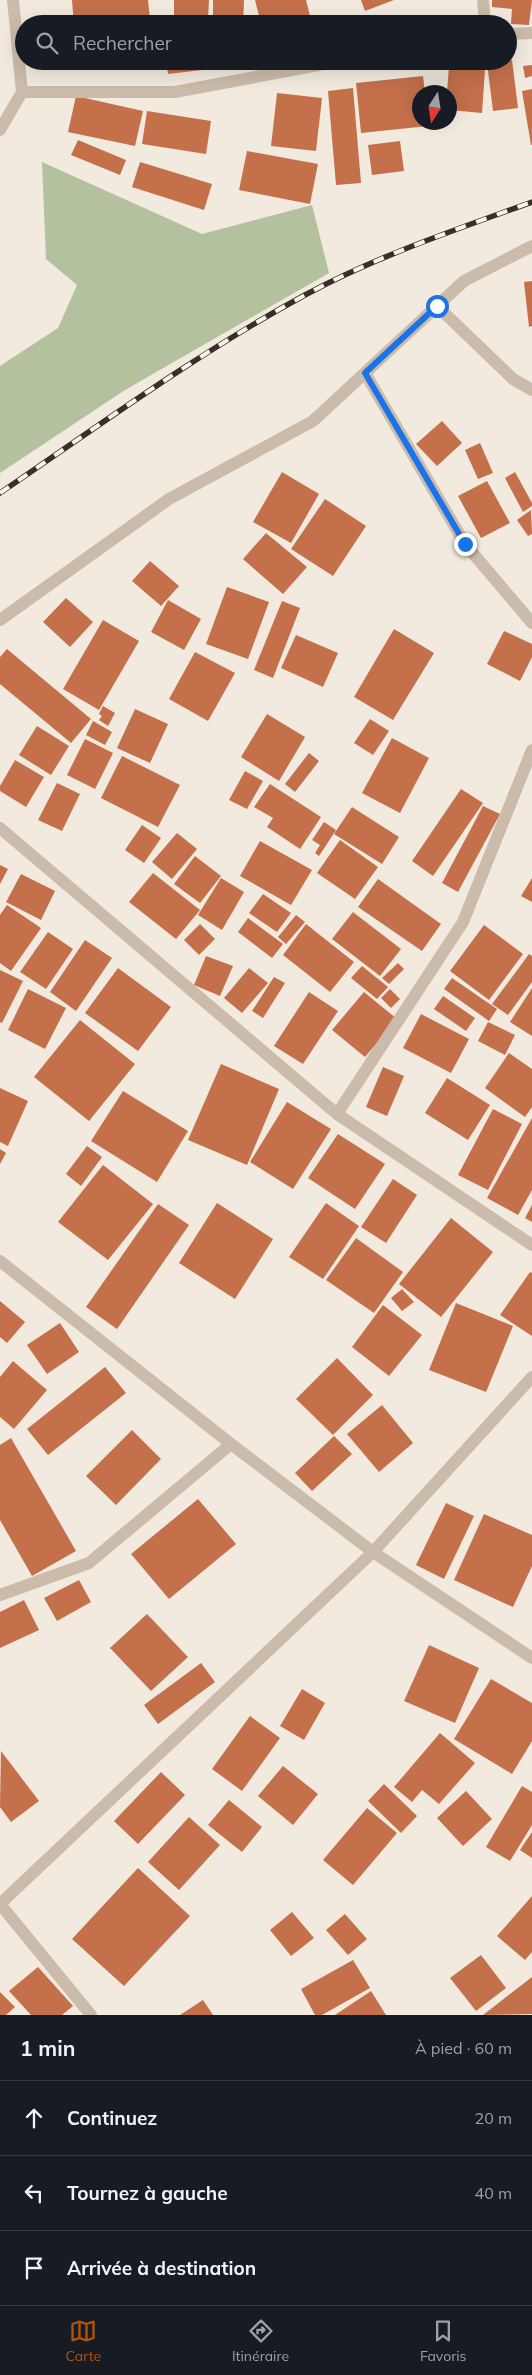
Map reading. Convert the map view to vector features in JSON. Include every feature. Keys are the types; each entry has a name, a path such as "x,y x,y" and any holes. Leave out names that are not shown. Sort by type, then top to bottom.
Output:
{"street":[{"path":"13,0 15,20"},
{"path":"483,0 484,15"},
{"path":"517,34 532,33"},
{"path":"0,130 22,92 20,70"},
{"path":"22,92 175,92 292,70"},
{"path":"0,620 169,499 313,421 464,281 532,246"},
{"path":"437,306 513,379 532,390"},
{"path":"365,373 465,544 532,623"},
{"path":"337,1114 463,922 532,750"},
{"path":"0,828 337,1114 532,1244"},
{"path":"0,1261 231,1444 373,1552 532,1658"},
{"path":"90,2015 0,1904 373,1552 532,1377"},
{"path":"0,1595 90,1563 231,1444"}],"green space":[{"path":"42,162 202,234 312,205 329,273 125,390 0,473 0,366 58,328 77,285 46,259"}],"building":[{"path":"72,0 148,0 150,15 73,15"},
{"path":"174,0 209,0 208,15 174,15"},
{"path":"213,0 244,0 243,15 213,15"},
{"path":"255,0 306,0 310,15 259,15"},
{"path":"361,0 394,0 365,11"},
{"path":"492,0 532,0 529,25 517,24 517,15 512,15 512,9 492,7"},
{"path":"532,65 532,76 525,78 523,66"},
{"path":"167,70 202,70 168,74"},
{"path":"449,70 485,70 482,113 457,111 457,85 448,85"},
{"path":"488,70 513,70 518,108 493,111"},
{"path":"423,76 424,85 412,85 412,128 361,133 356,83"},
{"path":"353,88 361,183 336,185 328,91"},
{"path":"532,89 532,145 531,145 522,91"},
{"path":"277,93 322,98 316,151 271,146"},
{"path":"76,96 143,111 135,146 68,132"},
{"path":"147,111 211,121 206,154 142,144"},
{"path":"78,140 126,160 120,175 71,155"},
{"path":"400,141 404,171 372,175 368,145"},
{"path":"247,151 318,164 310,204 239,190"},
{"path":"140,162 212,184 204,210 132,187"},
{"path":"532,281 532,326 529,327 524,282"},
{"path":"442,421 462,443 437,466 416,444"},
{"path":"480,443 493,473 478,479 465,450"},
{"path":"282,472 319,494 291,543 253,522"},
{"path":"515,472 532,503 532,506 523,512 505,478"},
{"path":"487,481 510,523 481,538 458,496"},
{"path":"325,499 366,526 333,576 291,549"},
{"path":"531,510 532,534 528,536 517,520"},
{"path":"266,533 307,567 283,594 243,559"},
{"path":"150,561 179,586 161,606 132,581"},
{"path":"227,587 269,602 248,659 206,644"},
{"path":"66,598 93,622 70,647 43,622"},
{"path":"168,600 201,619 184,650 151,632"},
{"path":"282,601 300,608 273,678 254,670"},
{"path":"103,620 139,641 99,710 63,689"},
{"path":"394,629 434,653 393,720 354,697"},
{"path":"504,631 532,644 532,657 520,681 487,664"},
{"path":"296,635 338,653 323,687 281,668"},
{"path":"7,649 91,719 71,743 0,684 0,657"},
{"path":"195,652 235,673 208,721 169,699"},
{"path":"103,706 115,713 108,726 99,720 102,716 99,714"},
{"path":"135,709 168,724 150,763 117,748"},
{"path":"267,714 305,737 279,781 241,757"},
{"path":"370,719 389,731 373,755 354,743"},
{"path":"93,721 112,732 105,745 86,735"},
{"path":"37,726 69,746 51,775 19,755"},
{"path":"392,738 429,758 400,813 362,793"},
{"path":"85,739 113,753 95,789 67,775"},
{"path":"309,753 319,761 295,792 285,784"},
{"path":"122,756 180,785 158,827 101,798"},
{"path":"15,760 44,777 26,807 0,791 0,786"},
{"path":"245,771 263,781 247,809 229,800"},
{"path":"57,783 80,794 62,831 38,820"},
{"path":"270,784 321,817 300,849 267,827 273,818 254,807"},
{"path":"461,789 483,803 433,876 412,861"},
{"path":"483,806 500,814 458,892 442,883"},
{"path":"352,807 399,837 382,864 334,834"},
{"path":"324,822 336,830 319,856 315,853 320,845 312,840"},
{"path":"142,825 161,838 144,863 125,850"},
{"path":"177,833 197,849 172,879 152,862"},
{"path":"340,840 378,867 355,899 317,873"},
{"path":"260,841 312,870 291,905 240,876"},
{"path":"195,856 221,876 200,903 174,884"},
{"path":"0,865 8,869 0,884"},
{"path":"153,873 200,910 176,939 129,902"},
{"path":"21,874 55,891 41,920 6,902"},
{"path":"221,878 244,892 222,930 198,915"},
{"path":"532,878 532,902 521,896"},
{"path":"378,879 441,924 422,951 358,907"},
{"path":"263,894 291,913 277,932 249,913"},
{"path":"7,905 41,928 11,971 0,963 0,915"},
{"path":"353,912 401,949 380,976 332,939"},
{"path":"296,915 305,922 286,944 278,937"},
{"path":"248,918 283,944 272,958 238,932"},
{"path":"200,924 215,939 199,955 184,940"},
{"path":"306,924 354,962 330,992 283,955"},
{"path":"484,925 523,954 489,1000 450,971"},
{"path":"48,932 73,949 46,989 20,972"},
{"path":"85,940 112,958 76,1011 50,992"},
{"path":"529,954 532,956 532,982 508,1015 492,1004"},
{"path":"206,956 233,966 220,996 194,985"},
{"path":"398,963 404,969 389,984 382,978"},
{"path":"362,966 388,987 377,999 351,978"},
{"path":"118,968 171,1007 138,1051 85,1013"},
{"path":"249,968 268,983 242,1013 224,998"},
{"path":"0,970 23,981 2,1023 0,1022"},
{"path":"274,977 285,983 263,1018 252,1011"},
{"path":"452,978 497,1009 489,1021 444,989"},
{"path":"532,988 532,1036 510,1022"},
{"path":"28,989 66,1008 45,1049 8,1030"},
{"path":"390,989 400,999 391,1008 381,998"},
{"path":"309,992 338,1011 303,1064 274,1046"},
{"path":"364,992 397,1019 365,1057 332,1030"},
{"path":"443,996 475,1018 466,1031 434,1009"},
{"path":"421,1014 469,1039 451,1073 403,1048"},
{"path":"80,1020 135,1064 89,1121 34,1077"},
{"path":"488,1022 515,1035 505,1055 478,1041"},
{"path":"509,1053 532,1069 532,1107 525,1117 485,1088"},
{"path":"221,1064 279,1089 247,1165 188,1140"},
{"path":"383,1067 404,1076 387,1116 366,1107"},
{"path":"447,1078 490,1105 468,1140 425,1113"},
{"path":"0,1088 28,1101 8,1146 0,1142"},
{"path":"123,1091 188,1131 157,1182 91,1141"},
{"path":"287,1102 331,1129 293,1189 250,1162"},
{"path":"493,1109 522,1124 488,1190 458,1175"},
{"path":"532,1118 532,1190 518,1215 487,1198"},
{"path":"338,1134 385,1164 355,1209 308,1178"},
{"path":"87,1146 102,1157 81,1186 66,1174"},
{"path":"0,1149 6,1153 0,1164"},
{"path":"103,1165 153,1204 108,1260 58,1222"},
{"path":"393,1179 417,1195 386,1243 361,1227"},
{"path":"217,1203 273,1239 235,1299 179,1263"},
{"path":"326,1203 359,1226 323,1279 289,1257"},
{"path":"158,1204 189,1225 117,1329 86,1307"},
{"path":"532,1205 532,1222 525,1218"},
{"path":"451,1218 493,1252 441,1317 399,1284"},
{"path":"356,1238 403,1272 374,1313 326,1280"},
{"path":"530,1272 532,1273 532,1336 500,1315"},
{"path":"402,1289 414,1302 402,1311 391,1298"},
{"path":"0,1301 25,1322 7,1343 0,1337"},
{"path":"456,1303 513,1326 486,1392 429,1370"},
{"path":"383,1305 422,1335 389,1376 352,1347"},
{"path":"60,1323 79,1352 47,1374 27,1345"},
{"path":"337,1358 373,1395 333,1435 296,1399"},
{"path":"13,1361 47,1390 14,1429 0,1417 0,1377"},
{"path":"105,1367 126,1393 48,1455 27,1429"},
{"path":"382,1405 413,1443 379,1472 347,1434"},
{"path":"132,1430 161,1459 116,1505 86,1476"},
{"path":"334,1436 352,1454 312,1491 295,1473"},
{"path":"11,1438 76,1551 32,1576 0,1520 0,1445"},
{"path":"198,1499 236,1544 169,1599 131,1554"},
{"path":"446,1503 474,1516 444,1579 416,1565"},
{"path":"484,1514 532,1535 532,1566 513,1607 454,1580"},
{"path":"79,1580 91,1602 57,1621 44,1598"},
{"path":"24,1600 39,1630 0,1648 0,1612"},
{"path":"147,1614 188,1657 151,1691 110,1648"},
{"path":"429,1645 479,1668 455,1723 404,1701"},
{"path":"201,1663 215,1682 158,1724 144,1705"},
{"path":"491,1679 532,1703 532,1741 512,1774 454,1739"},
{"path":"302,1689 325,1703 304,1740 280,1726"},
{"path":"250,1716 280,1738 242,1791 212,1769"},
{"path":"440,1733 475,1763 439,1804 422,1790 412,1802 394,1787"},
{"path":"1,1751 39,1801 11,1822 0,1807"},
{"path":"283,1766 318,1794 293,1825 258,1796"},
{"path":"161,1772 185,1795 138,1844 114,1821"},
{"path":"384,1784 417,1816 401,1833 368,1801"},
{"path":"522,1786 532,1792 532,1825 510,1861 486,1847"},
{"path":"466,1791 492,1819 463,1846 437,1818"},
{"path":"229,1800 262,1827 242,1852 208,1825"},
{"path":"367,1808 397,1833 353,1885 323,1860"},
{"path":"189,1817 220,1845 179,1890 148,1862"},
{"path":"532,1832 532,1858 520,1850"},
{"path":"138,1868 190,1916 124,1986 72,1939"},
{"path":"532,1896 532,1952 525,1960 497,1936"},
{"path":"292,1912 314,1938 291,1956 270,1930"},
{"path":"345,1914 367,1939 348,1955 326,1930"},
{"path":"481,1955 506,1988 476,2011 450,1978"},
{"path":"353,1960 370,1988 322,2015 315,2015 301,1989"},
{"path":"38,1967 73,2006 62,2015 31,2015 9,1991"},
{"path":"532,1977 532,2014 483,2015"},
{"path":"371,1991 386,2015 335,2015"},
{"path":"0,1992 15,2007 6,2015 0,2015"},
{"path":"203,2000 213,2015 180,2015"}],"railway":[{"path":"0,493 188,365 265,317 305,295 388,256 445,233 532,202"}],"route":[{"path":"437,306 365,373 465,544"}]}
